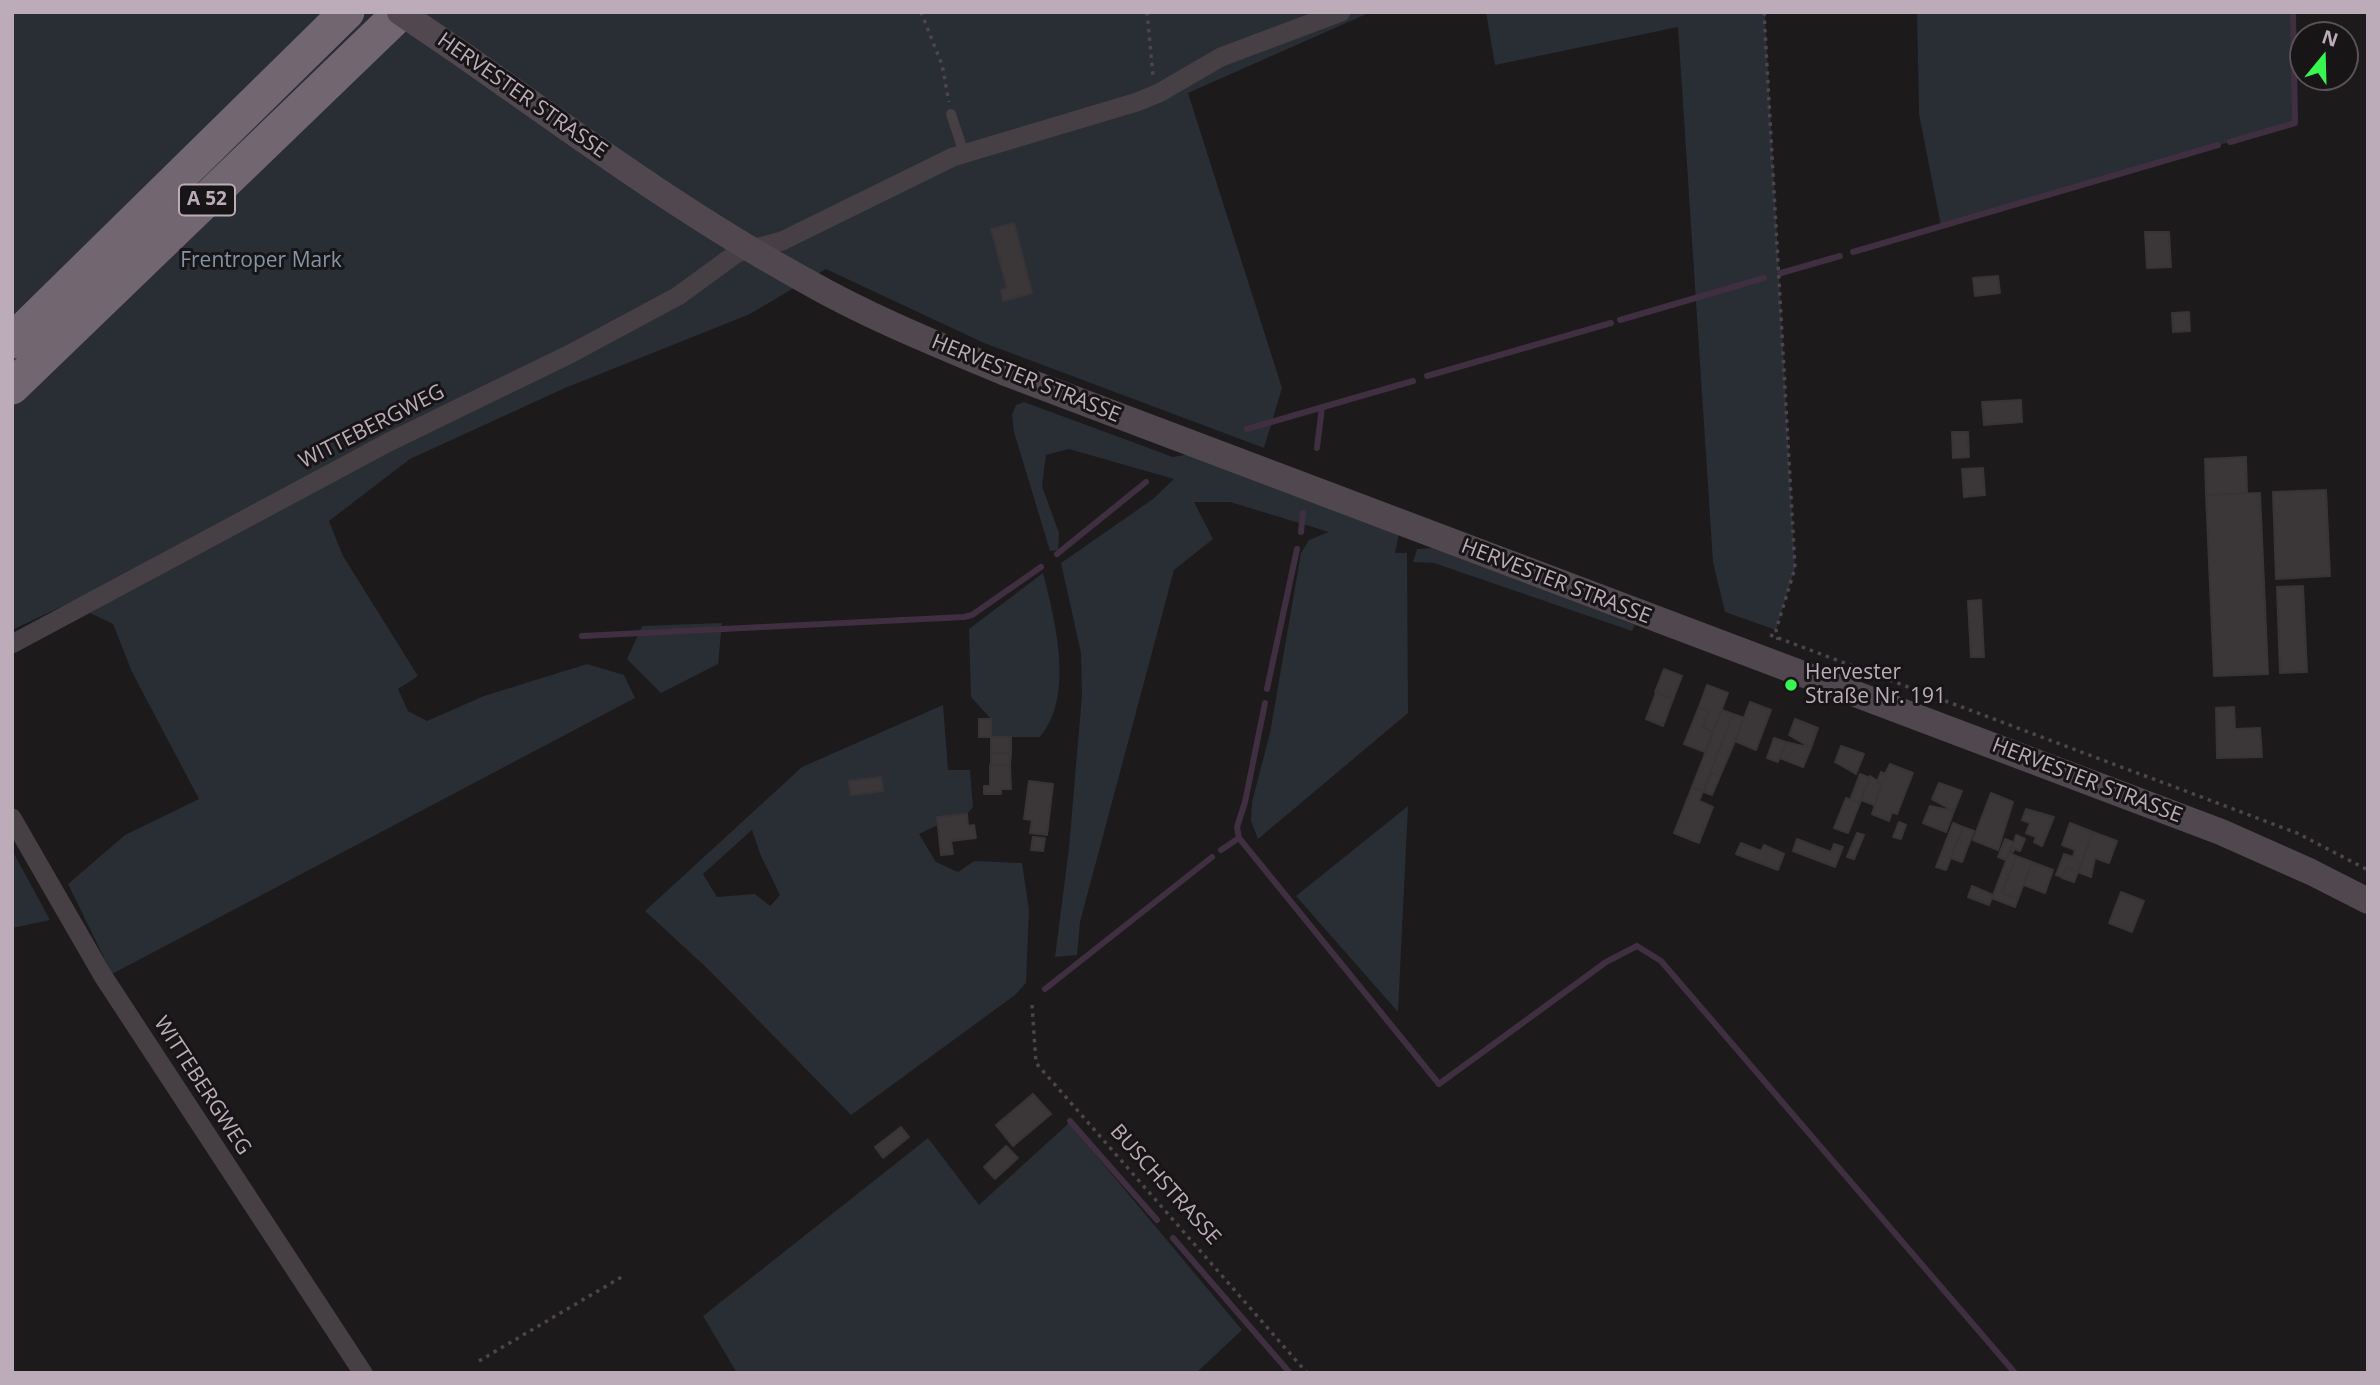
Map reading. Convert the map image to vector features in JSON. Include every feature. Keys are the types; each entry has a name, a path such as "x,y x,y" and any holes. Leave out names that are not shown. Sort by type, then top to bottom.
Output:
{"highway":[{"name":"A 52","path":"12,341 347,12"},
{"name":"A 52","path":"12,387 401,12"}],"main road":[{"name":"HERVESTER STRASSE","path":"401,12 673,200 750,248 873,316 1003,372 2221,832 2368,901"}],"street":[{"path":"750,248 782,241 964,153 1159,93 1221,57 1340,12"},
{"name":"WITTEBERGWEG","path":"12,643 389,442 570,354 678,296 737,253 750,248"},
{"name":"WITTEBERGWEG","path":"12,818 103,976 363,1373"}],"lane":[{"path":"951,114 964,153"}],"path":[{"path":"921,12 942,65 951,114"},
{"path":"1147,12 1151,71 1159,93"},
{"path":"1764,12 1795,568 1776,630 1785,666"},
{"path":"1765,634 2297,833 2368,870"},
{"name":"BUSCHSTRASSE","path":"1032,1005 1037,1063 1307,1373"},
{"path":"479,1361 625,1275"}],"green space":[{"name":"Frentroper Mark","path":"12,12 1371,12 1188,93 1282,388 1264,448 984,343 826,269 750,314 565,388 410,459 329,521 343,556 418,676 398,689 408,711 427,721 484,696 587,664 624,675 635,698 112,974 68,884 125,835 199,799 132,672 113,624 69,603 12,630"},
{"path":"1486,12 1769,12 1765,17 1795,568 1776,630 1725,612 1713,562 1678,27 1495,65"},
{"path":"1917,12 2293,12 2293,21 2289,21 2289,91 2294,91 2295,123 1941,226 1919,114"},
{"path":"1024,402 1173,457 1189,454 1399,534 1395,553 1407,553 1408,713 1258,839 1251,821 1252,802 1270,733 1301,553 1309,540 1329,532 1230,502 1194,502 1213,539 1174,570 1080,922 1077,955 1055,957 1069,848 1082,695 1081,653 1061,563 1153,499 1174,479 1069,449 1046,455 1042,486 1059,533 1058,550 1050,551 1014,432 1012,415 1016,405"},
{"path":"1433,548 1635,625 1632,631 1434,563 1413,562 1417,549"},
{"path":"1043,573 1053,613 1059,657 1057,701 1051,720 1040,737 991,737 991,719 971,697 969,629"},
{"path":"722,623 718,664 661,693 627,659 642,626"},
{"path":"943,705 948,770 970,770 973,807 967,814 937,817 938,825 919,834 936,862 958,872 974,861 1022,863 1029,910 1026,983 1015,995 851,1115 709,970 645,911 802,767","holes":["752,830 780,895 770,906 755,894 717,897 703,874"]},
{"path":"1408,806 1398,1012 1296,896"},
{"path":"12,850 50,920 12,928"},
{"path":"1069,1123 1242,1330 1196,1373 737,1373 703,1316 928,1138 979,1205"}],"building":[{"path":"1014,223 1032,293 1003,301 1001,290 1007,288 991,229"},
{"path":"2145,232 2169,232 2171,267 2147,268"},
{"path":"1998,276 2000,293 1975,296 1973,278"},
{"path":"2189,312 2190,331 2173,332 2172,313"},
{"path":"2021,400 2022,422 1984,425 1982,402"},
{"path":"1952,432 1968,432 1969,457 1953,458"},
{"path":"2246,457 2247,493 2206,495 2205,459"},
{"path":"1983,468 1985,495 1964,497 1962,469"},
{"path":"2326,490 2330,576 2276,579 2273,492"},
{"path":"2260,493 2268,674 2214,676 2206,495"},
{"path":"2303,586 2307,672 2280,673 2277,587"},
{"path":"1981,600 1984,657 1971,657 1968,601"},
{"path":"1664,669 1682,676 1673,699 1655,692"},
{"path":"1707,685 1728,693 1713,732 1702,727 1709,711 1699,707"},
{"path":"1656,693 1673,699 1663,726 1646,719"},
{"path":"1750,702 1771,710 1756,750 1735,741"},
{"path":"1699,707 1709,711 1702,727 1713,732 1705,752 1684,744"},
{"path":"2234,707 2235,729 2260,728 2262,757 2217,758 2216,708"},
{"path":"1722,710 1733,714 1703,791 1692,787"},
{"path":"1733,714 1744,718 1720,776 1712,773 1703,791"},
{"path":"979,719 991,719 991,737 979,737"},
{"path":"1795,719 1818,728 1811,748 1789,735"},
{"path":"991,737 1011,737 1011,753 991,753"},
{"path":"1774,738 1786,742 1778,762 1767,758"},
{"path":"1786,742 1811,748 1803,767 1780,758"},
{"path":"1841,746 1864,754 1856,774 1835,762"},
{"path":"991,753 1011,753 1010,765 991,765"},
{"path":"1890,764 1913,773 1897,814 1892,812 1889,821 1872,814 1882,784 1877,782 1881,772 1885,774"},
{"path":"990,765 1010,765 1011,789 1001,789 1001,794 984,794 984,786 990,786"},
{"path":"1712,773 1720,776 1712,795 1704,792"},
{"path":"1860,774 1870,778 1860,803 1850,800"},
{"path":"1870,776 1882,784 1874,805 1861,800"},
{"path":"881,777 883,791 851,795 849,781"},
{"path":"1029,781 1053,784 1047,835 1030,833 1032,820 1024,819"},
{"path":"1939,783 1962,791 1954,811 1932,799"},
{"path":"1692,787 1703,791 1699,801 1713,807 1699,843 1674,833"},
{"path":"1991,793 2013,802 1998,850 1973,840"},
{"path":"1846,798 1860,803 1848,833 1834,828"},
{"path":"1930,806 1954,811 1946,832 1923,823"},
{"path":"2026,809 2054,817 2042,846 2034,842 2036,837 2026,833 2030,823 2022,820"},
{"path":"967,814 968,826 974,825 976,838 951,841 953,854 941,855 937,817"},
{"path":"1899,822 1906,825 1901,839 1893,837"},
{"path":"1953,823 1963,827 1946,870 1936,867"},
{"path":"2070,823 2093,832 2078,872 2066,867 2062,877 2056,875 2064,854 2073,857 2075,850 2062,845"},
{"path":"1963,827 1974,831 1962,862 1951,858"},
{"path":"2093,832 2117,841 2109,863 2095,858 2091,877 2078,872"},
{"path":"1857,833 1864,835 1854,859 1847,857"},
{"path":"2016,835 2025,839 2020,851 2015,849 2011,854"},
{"path":"1033,837 1045,838 1043,851 1031,850"},
{"path":"1797,839 1831,852 1834,844 1843,847 1835,867 1793,851"},
{"path":"2005,839 2013,842 2006,860 1998,857"},
{"path":"1741,843 1761,851 1764,845 1784,854 1778,870 1736,854"},
{"path":"2009,853 2016,856 2002,893 2018,899 2015,907 1992,898"},
{"path":"2016,856 2032,862 2018,899 2002,893"},
{"path":"2032,862 2053,870 2045,893 2024,885"},
{"path":"2066,867 2078,872 2074,882 2062,878"},
{"path":"1972,886 1993,895 1989,905 1968,897"},
{"path":"2121,892 2144,901 2132,932 2109,923"},
{"path":"1033,1094 1051,1114 1013,1146 996,1125"},
{"path":"901,1127 909,1137 883,1158 875,1147"},
{"path":"1006,1146 1018,1158 995,1179 984,1167"}],"waterway":[{"path":"2230,142 2295,123 2293,12"},
{"path":"1853,252 2218,145"},
{"path":"1781,273 1840,256"},
{"path":"1620,320 1764,278"},
{"path":"1427,376 1611,323"},
{"path":"1247,429 1413,381"},
{"path":"1317,448 1322,407"},
{"path":"1057,554 1146,482"},
{"path":"1301,532 1303,513"},
{"path":"1267,689 1297,549"},
{"path":"582,636 964,617 972,615 1041,567"},
{"path":"1265,703 1245,802 1237,827 1239,838 1439,1084 1606,962 1637,946 1661,961 2015,1373"},
{"path":"1221,850 1239,838"},
{"path":"1045,989 1212,857"},
{"path":"1070,1121 1157,1220"},
{"path":"1173,1238 1290,1373"}],"place":[{"name":"Hervester Straße Nr. 191","path":"1791,685"}]}
